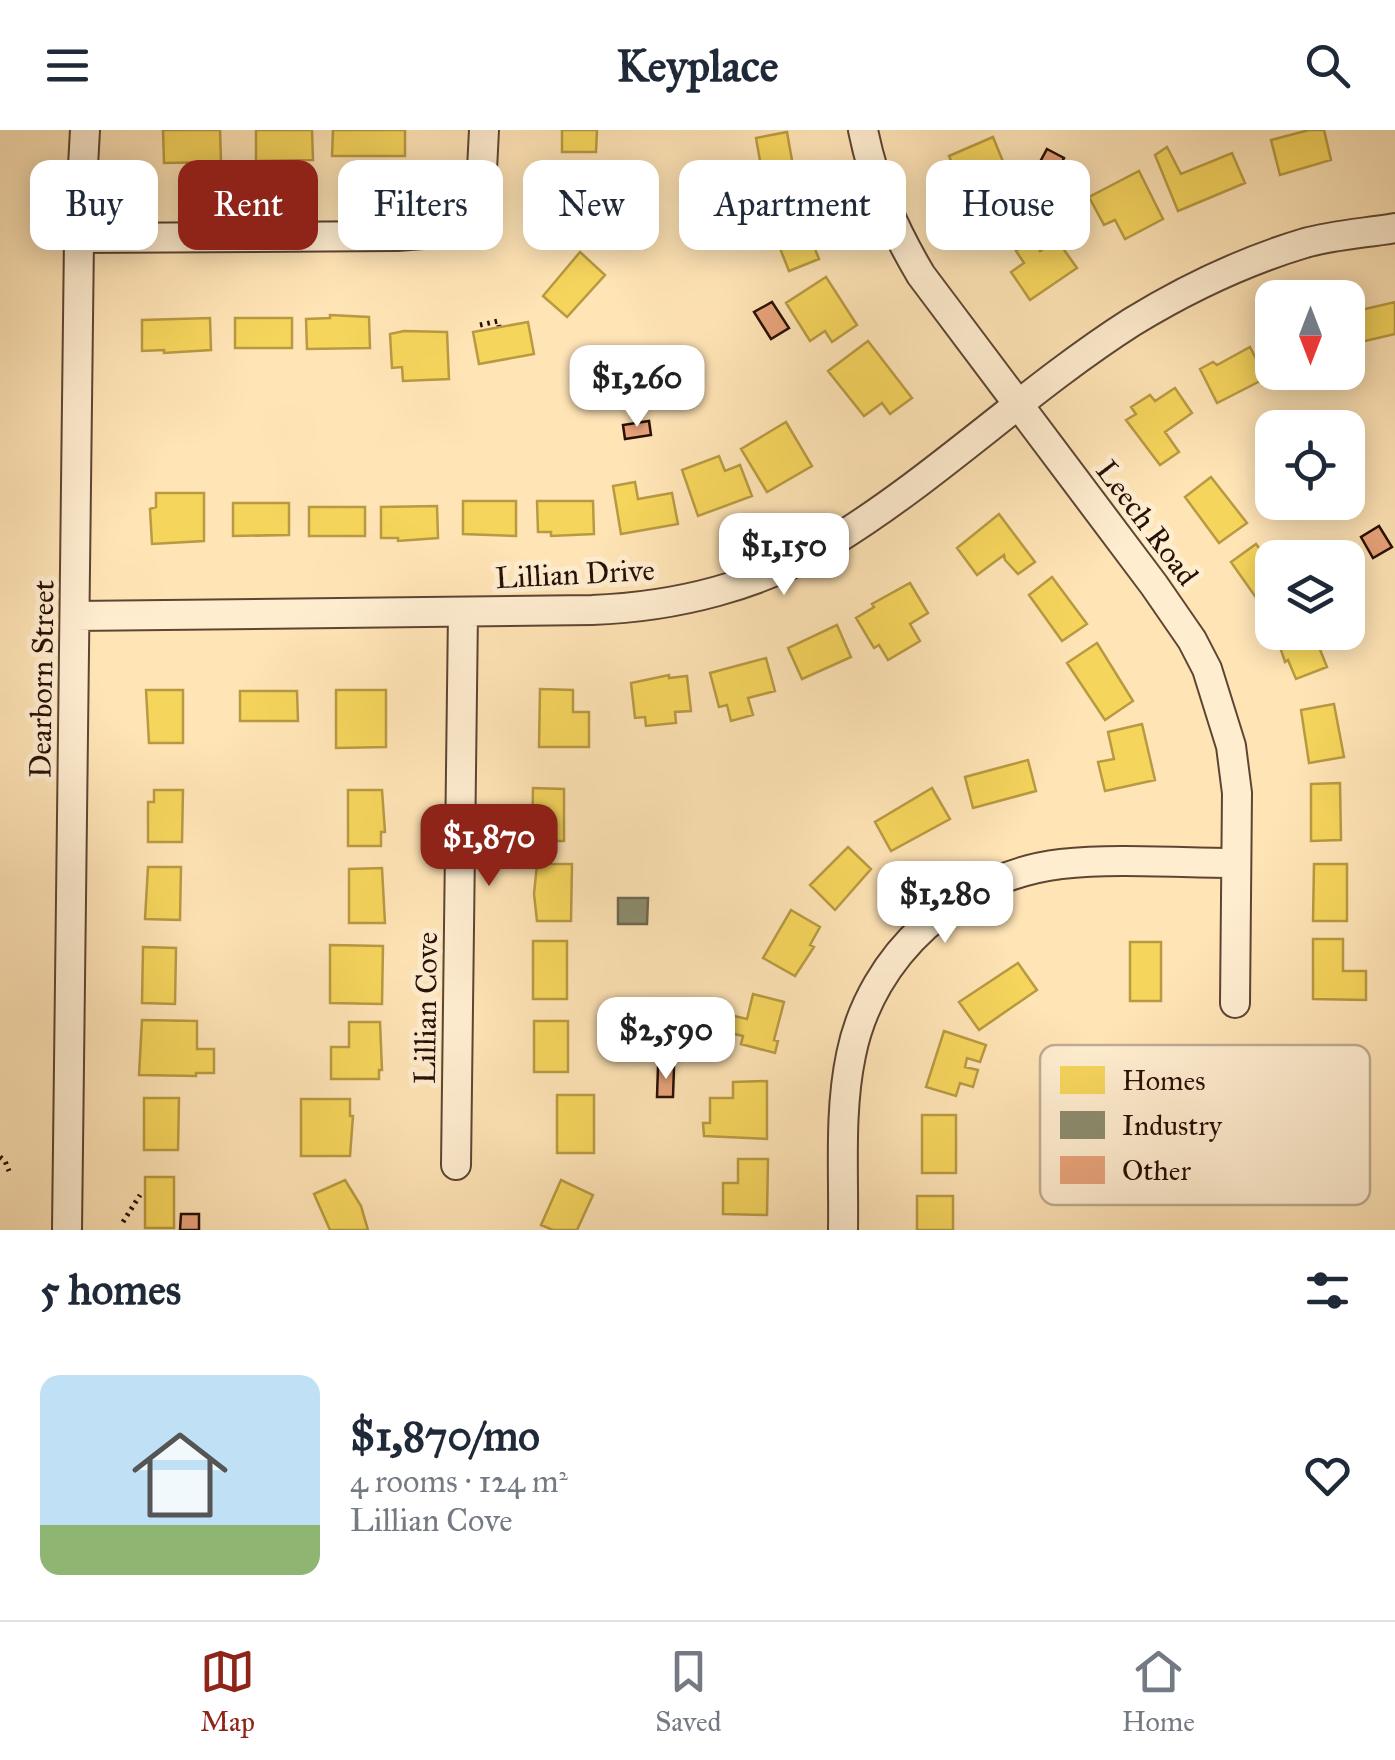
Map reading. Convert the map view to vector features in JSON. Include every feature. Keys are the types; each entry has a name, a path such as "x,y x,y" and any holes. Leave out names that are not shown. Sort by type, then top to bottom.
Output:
{"street":[{"name":"Dearborn Street","path":"81,160 85,130"},
{"path":"158,238 397,236 462,231 474,223 480,209 484,130"},
{"name":"Leech Road","path":"864,130 871,166 896,233 921,276 1154,585 1207,669 1232,746 1237,793 1235,1003"},
{"name":"Lillian Drive","path":"75,616 639,608 698,596 764,575 829,544 912,488 1131,323 1214,278 1308,242 1395,228"},
{"name":"Dearborn Street","path":"67,1230 79,250"},
{"name":"Lillian Cove","path":"456,1165 463,612"},
{"path":"843,1230 846,1094 858,1028 877,984 928,923 980,888 1048,867 1236,863"}],"path":[{"path":"480,325 498,321 499,326"},
{"path":"0,1158 9,1171"},
{"path":"123,1222 140,1196"}],"building: Homes":[{"path":"163,130 220,130 221,160 164,163"},
{"path":"256,130 312,130 313,160 256,160"},
{"path":"333,130 405,130 405,156 332,156"},
{"path":"562,130 597,130 596,152 562,152"},
{"path":"1324,130 1331,160 1280,175 1271,140"},
{"path":"787,132 792,160 760,160 756,138"},
{"path":"993,137 1002,160 951,160 949,156"},
{"path":"1167,147 1181,174 1232,153 1245,183 1178,211 1155,155"},
{"path":"1139,171 1163,219 1125,239 1115,220 1104,225 1090,196"},
{"path":"781,250 815,250 819,259 789,271"},
{"path":"1064,250 1077,268 1030,300 1011,272 1024,263 1016,251"},
{"path":"580,252 605,275 567,317 543,296"},
{"path":"826,277 857,325 832,342 825,331 810,341 786,303"},
{"path":"1395,302 1395,334 1365,341 1365,309"},
{"path":"330,315 369,317 370,348 307,349 306,319"},
{"path":"210,318 211,350 142,351 142,320"},
{"path":"235,318 292,318 292,348 235,348"},
{"path":"528,322 534,354 479,364 473,332"},
{"path":"447,332 449,379 403,381 402,367 392,368 390,334"},
{"path":"868,341 912,398 890,414 882,403 864,416 828,371"},
{"path":"1250,347 1255,357 1255,384 1217,403 1200,369 1213,362 1217,365"},
{"path":"1175,388 1192,413 1165,432 1179,452 1160,465 1126,420 1136,414 1131,407 1150,395 1155,401"},
{"path":"786,422 812,466 767,492 741,449"},
{"path":"719,456 725,471 740,465 752,496 698,516 682,470"},
{"path":"1211,477 1247,523 1219,543 1185,497"},
{"path":"635,482 638,499 672,493 678,524 621,534 613,486"},
{"path":"156,493 204,493 204,541 152,544 150,509 156,507"},
{"path":"463,501 516,501 516,536 463,534"},
{"path":"537,501 593,501 594,534 551,536 551,532 538,532"},
{"path":"233,503 289,503 289,535 233,536"},
{"path":"437,506 438,538 381,538 381,507"},
{"path":"309,507 365,507 365,536 309,536"},
{"path":"999,514 1035,562 1018,574 1004,555 977,575 957,548"},
{"path":"1255,545 1255,596 1231,562"},
{"path":"1052,577 1087,624 1062,641 1029,595"},
{"path":"910,583 928,613 910,624 920,641 888,660 879,645 874,648 856,618 874,607 872,604"},
{"path":"837,625 851,657 802,679 788,648"},
{"path":"1097,643 1133,701 1105,720 1067,663"},
{"path":"1281,650 1320,650 1327,667 1296,679 1288,660 1285,662"},
{"path":"766,658 775,691 748,698 753,715 731,721 727,705 719,707 710,673"},
{"path":"669,675 687,676 691,711 675,712 676,723 646,726 645,717 635,718 631,683"},
{"path":"540,689 573,690 573,712 589,712 589,747 539,747"},
{"path":"146,690 183,690 183,743 149,743"},
{"path":"336,690 386,690 386,747 336,748"},
{"path":"240,691 297,691 298,721 240,721"},
{"path":"1334,704 1344,757 1309,763 1301,710"},
{"path":"1142,724 1155,780 1105,791 1098,762 1114,759 1108,732"},
{"path":"1028,760 1036,791 973,808 965,777"},
{"path":"1340,783 1341,840 1311,841 1311,784"},
{"path":"533,788 564,789 564,841 532,841"},
{"path":"932,788 950,819 891,851 875,822"},
{"path":"154,790 183,790 182,842 148,842 148,802 154,802"},
{"path":"348,790 382,790 385,832 381,832 381,846 348,846"},
{"path":"848,847 871,869 835,910 810,885"},
{"path":"537,864 572,864 571,921 537,921"},
{"path":"1314,864 1347,864 1347,921 1313,921"},
{"path":"148,867 181,867 180,920 145,919"},
{"path":"382,868 385,923 349,923 349,869"},
{"path":"791,910 820,927 810,945 814,947 795,976 763,958"},
{"path":"1313,939 1343,939 1343,971 1366,971 1366,1000 1313,999"},
{"path":"533,941 567,941 567,999 533,999"},
{"path":"1130,942 1161,942 1161,1001 1130,1001"},
{"path":"330,945 383,946 382,1004 330,1003"},
{"path":"143,947 176,948 175,1004 142,1003"},
{"path":"1018,963 1037,990 979,1030 959,1002"},
{"path":"753,994 784,1002 774,1040 778,1041 775,1053 741,1044 743,1036 726,1032 730,1015 747,1019"},
{"path":"142,1020 197,1021 197,1049 214,1049 214,1073 139,1075"},
{"path":"534,1021 568,1021 568,1072 534,1072"},
{"path":"349,1022 380,1022 379,1079 331,1079 331,1047 349,1047"},
{"path":"944,1031 986,1045 980,1062 967,1058 965,1067 978,1070 973,1087 960,1083 956,1096 926,1087"},
{"path":"767,1081 767,1139 704,1136 703,1123 710,1123 710,1098 733,1098 733,1082"},
{"path":"557,1095 594,1095 594,1153 557,1153"},
{"path":"144,1098 179,1098 178,1150 144,1150"},
{"path":"301,1099 350,1099 350,1156 301,1156"},
{"path":"922,1115 956,1115 956,1173 922,1173"},
{"path":"738,1159 768,1159 767,1215 723,1214 723,1183 738,1183"},
{"path":"145,1177 174,1177 174,1228 145,1228"},
{"path":"345,1180 361,1206 368,1230 330,1230 314,1194"},
{"path":"561,1180 593,1195 577,1230 553,1230 541,1225"},
{"path":"917,1196 953,1196 953,1230 917,1230"}],"building: Industry":[{"path":"618,898 648,898 647,924 618,924"}],"building: Other":[{"path":"1047,149 1064,158 1063,160 1041,160"},
{"path":"772,302 789,328 771,339 754,312"},
{"path":"649,421 651,435 625,439 623,425"},
{"path":"1379,526 1392,547 1373,558 1361,537"},
{"path":"658,1067 674,1067 673,1097 657,1097"},
{"path":"181,1214 199,1214 199,1230 180,1230"}]}
